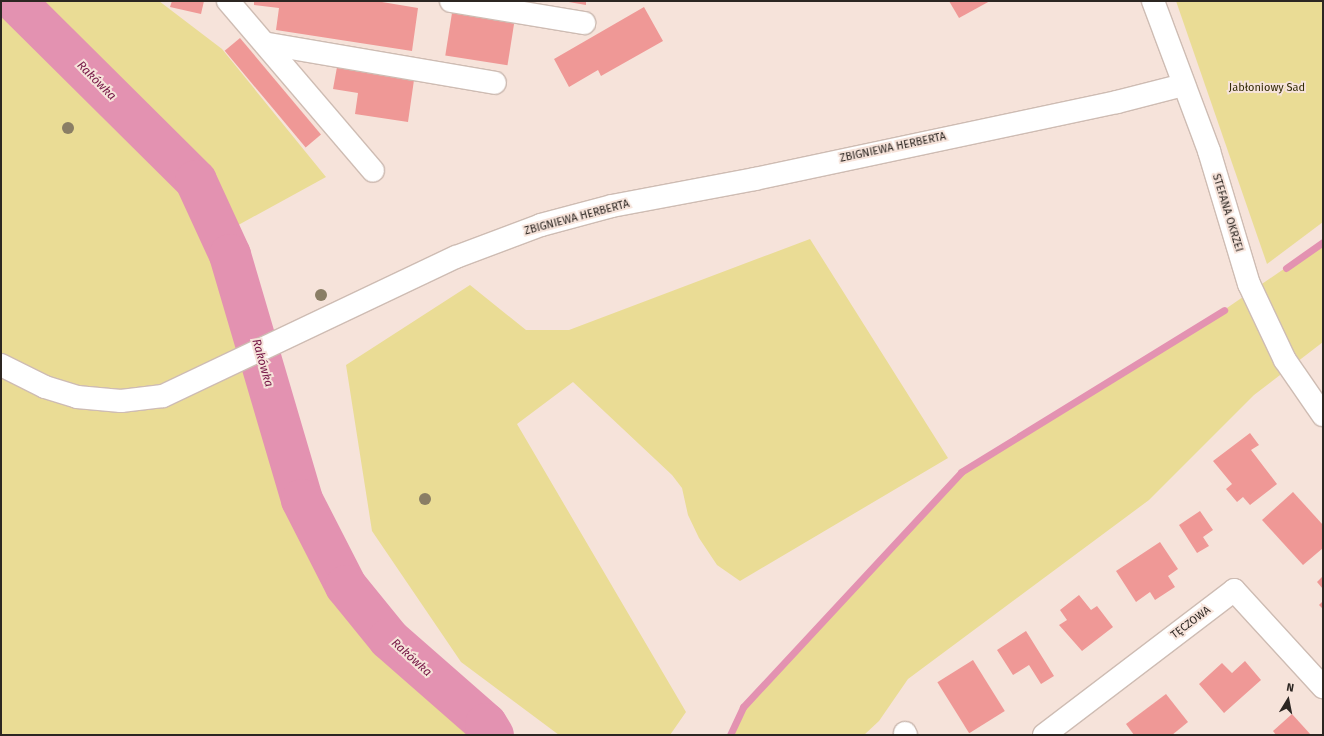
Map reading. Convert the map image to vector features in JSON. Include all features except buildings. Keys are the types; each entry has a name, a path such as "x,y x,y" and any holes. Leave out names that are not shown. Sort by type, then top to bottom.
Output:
{"street":[{"path":"228,1 268,44 373,171"},
{"path":"451,1 584,23"},
{"name":"STEFANA OKRZEI","path":"1153,1 1183,85 1209,151 1249,284 1285,360 1323,415"},
{"path":"268,44 495,83"},
{"name":"ZBIGNIEWA HERBERTA","path":"1,365 45,387 77,396 121,402 173,393 456,257 541,225 612,206 755,179 1117,102 1183,85"},
{"name":"TĘCZOWA","path":"1044,735 1234,590 1323,687"}],"green space":[{"path":"1,1 159,1 222,49 326,177 222,234 282,424 302,500 346,586 389,639 486,724 493,735 1,735"},
{"name":"Jabłoniowy Sad","path":"1176,1 1323,1 1323,222 1267,264"},
{"path":"810,239 948,458 740,581 717,565 699,538 688,515 682,488 672,475 573,382 517,424 686,712 670,735 559,735 461,662 372,531 346,365 470,285 526,330 569,330"},
{"path":"1323,242 1323,342 1254,395 1149,500 908,679 879,721 864,735 730,735 743,707 961,472 1224,310"}],"waterway":[{"name":"Rakówka","path":"15,1 196,181 230,255 302,500 346,586 389,639 486,724 493,735"},
{"path":"1286,268 1323,242"},
{"path":"730,735 743,707 961,472 1224,310"}]}
